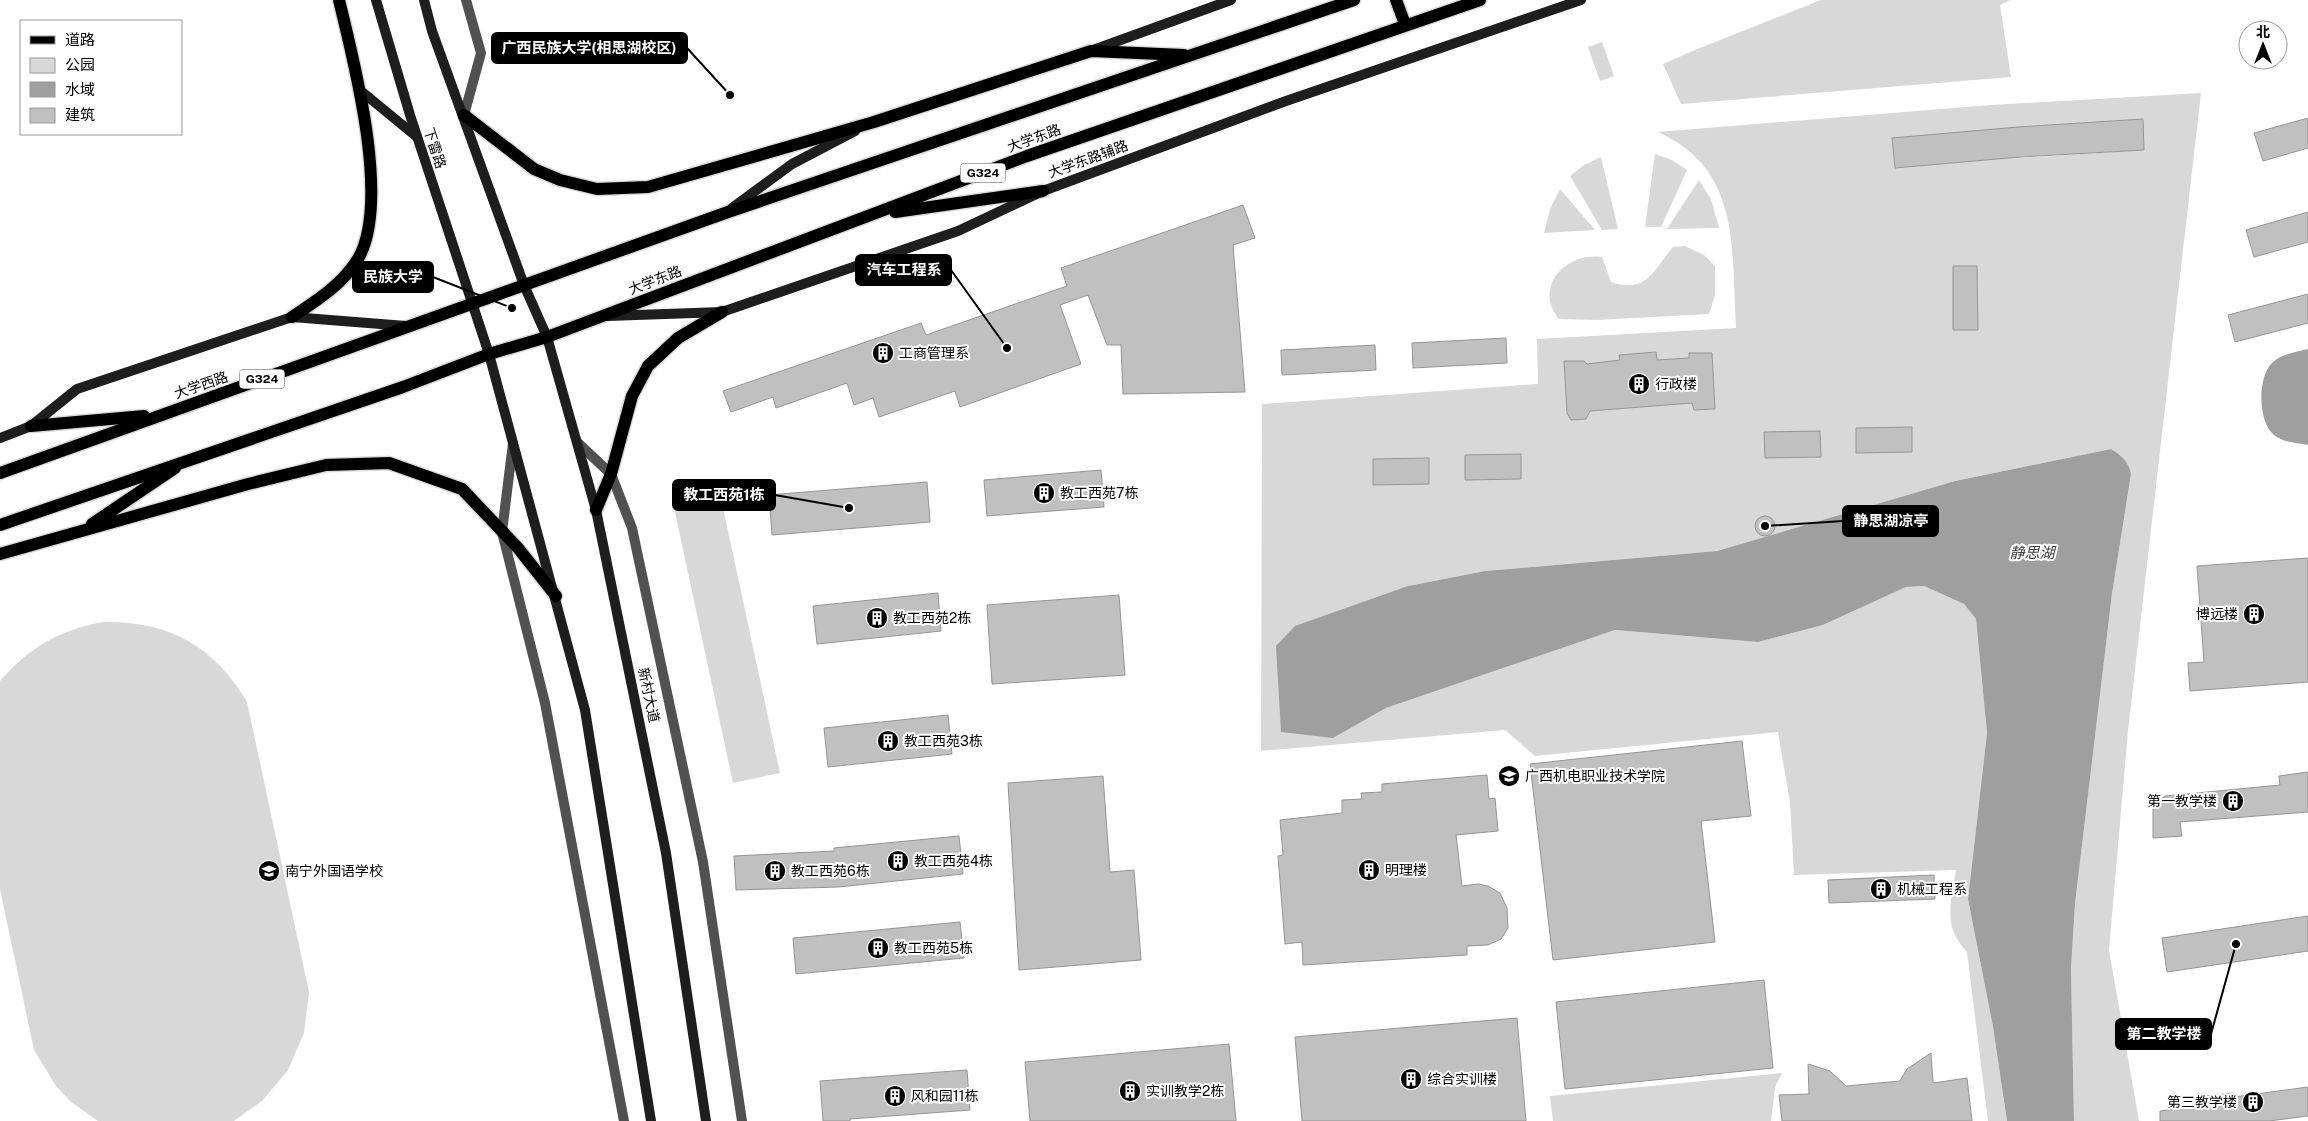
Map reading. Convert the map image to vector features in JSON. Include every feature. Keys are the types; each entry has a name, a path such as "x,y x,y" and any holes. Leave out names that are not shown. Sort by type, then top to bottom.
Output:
{"main road":[{"path":"31,426 77,388 292,317 332,290 358,259 371,207 370,178 362,92 340,0"},
{"name":"下雷路","path":"376,0 417,137 473,303"},
{"path":"424,0 432,31 524,285"},
{"path":"464,115 534,169 560,180 597,189 648,187 874,122 1091,51 1231,0"},
{"name":"大学东路","path":"524,285 728,212 1354,0"},
{"path":"1396,0 1405,24"},
{"name":"大学东路","path":"489,354 547,337 1027,156 1405,24 1480,0"},
{"name":"大学东路辅路","path":"600,317 722,312 958,231 1043,191 1286,101 1581,0"},
{"path":"1091,51 1191,55"},
{"path":"362,92 417,137"},
{"path":"728,212 792,164 874,122"},
{"path":"870,215 1043,191"},
{"name":"大学西路","path":"0,473 524,285"},
{"name":"新村大道","path":"524,285 547,337 596,510 666,853 706,1121"},
{"path":"473,303 556,596 585,710 651,1121"},
{"path":"596,510 611,474 632,396 648,366 678,338 722,312"},
{"path":"292,317 413,326"},
{"name":"G324","path":"0,525 190,458 403,387 489,354"},
{"path":"0,438 31,426 164,414"},
{"path":"81,531 190,458"},
{"path":"0,554 239,486 326,465 389,463 462,490 502,532 556,596"}],"street":[{"path":"464,115 481,53 466,0"},
{"path":"513,441 502,532 545,703 624,1121"},
{"path":"578,443 611,474 632,528 704,862 742,1121"}],"green space":[{"path":"1821,0 2011,0 2000,5 2011,77 1681,104 1663,64"},
{"path":"1602,42 1614,76 1600,81 1588,47"},
{"path":"2201,93 2128,731 2109,950 2139,1121 2074,1121 2071,969 2075,904 2112,594 2131,474 2111,449 1955,481 1717,551 1485,571 1408,586 1333,738 1386,708 1615,630 1758,642 1823,625 1906,587 1924,586 1964,604 1976,619 1987,733 1968,899 1993,1027 2007,1121 1988,1121 1967,952 1954,933 1951,923 1950,914 1956,870 1794,875 1790,802 1778,732 1535,756 1505,730 1261,751 1262,404 1538,384 1537,339 1736,328 1731,241 1727,215 1718,190 1705,168 1685,148 1658,132 1991,105","holes":["2142,119 2144,150 2020,158 2018,127","1892,139 2010,158 1895,168","1953,266 1977,266 1978,329 1953,329","1656,352 1657,360 1689,358 1690,353 1712,353 1715,405 1712,410 1694,410 1692,403 1590,411 1586,419 1571,420 1567,413 1564,361 1584,361 1587,364 1620,360 1619,355","1912,427 1912,452 1856,453 1856,428","1764,432 1820,432 1820,457 1765,458","1521,454 1521,479 1465,480 1465,455","1429,458 1429,483 1373,485 1373,459"]},
{"path":"1655,154 1672,160 1687,170 1661,227 1645,227"},
{"path":"1601,157 1618,229 1602,230 1570,176 1584,165"},
{"path":"1699,180 1711,199 1719,228 1667,229"},
{"path":"1560,189 1595,230 1544,233 1550,209"},
{"path":"1685,246 1704,255 1715,266 1715,295 1709,314 1596,320 1559,319 1552,307 1550,296 1551,284 1565,266 1576,260 1588,257 1602,257 1611,282 1633,285 1648,278 1673,247"},
{"path":"719,489 780,773 733,783 672,498"},
{"path":"104,622 149,626 169,632 187,641 220,666 234,682 247,702 309,992 304,1033 288,1070 262,1101 234,1121 98,1121 71,1102 56,1086 34,1050 0,889 0,681 22,659 46,642 88,625"},
{"path":"1782,1073 1775,1087 1771,1121 1553,1121 1550,1096"}],"water":[{"path":"2308,349 2308,445 2286,441 2274,435 2265,421 2261,400 2264,378 2272,363 2284,355"},
{"name":"静思湖","path":"2111,449 2124,459 2131,474 2112,594 2075,904 2071,969 2074,1121 2007,1121 1993,1027 1968,899 1987,733 1976,619 1964,604 1924,586 1906,587 1823,625 1758,642 1615,630 1386,708 1333,738 1281,732 1276,646 1295,626 1408,586 1485,571 1717,551 1955,481"}],"building":[{"path":"2308,118 2308,148 2263,161 2254,133"},
{"path":"2143,119 2144,150 2020,157 1895,168 1892,138"},
{"path":"1243,205 1255,238 1233,245 1245,392 1123,394 1121,345 1107,345 1088,295 1060,305 1081,364 960,407 955,391 879,417 873,398 854,405 847,383 776,408 773,397 731,412 723,391 921,323 926,335 1067,286 1061,268"},
{"path":"2308,212 2308,242 2254,257 2246,230"},
{"path":"1953,266 1977,266 1978,330 1953,330"},
{"path":"2308,294 2308,323 2235,342 2228,315"},
{"path":"1506,338 1507,363 1413,368 1412,343"},
{"path":"1375,345 1376,370 1282,375 1281,350"},
{"name":"行政楼","path":"1656,352 1657,360 1689,358 1689,353 1712,353 1715,409 1694,410 1692,403 1590,411 1586,419 1571,420 1567,413 1564,361 1584,361 1587,364 1620,360 1619,355"},
{"path":"1912,427 1912,452 1856,453 1856,428"},
{"path":"1820,431 1821,457 1765,458 1764,432"},
{"path":"1521,454 1521,479 1465,480 1465,455"},
{"path":"1429,458 1429,484 1373,485 1373,459"},
{"name":"教工西苑7栋","path":"1101,470 1104,507 987,516 984,480"},
{"path":"927,482 930,522 772,535 769,495"},
{"path":"1761,516 1769,516 1775,522 1775,530 1769,536 1761,536 1755,530 1755,522"},
{"name":"博远楼","path":"2308,558 2308,682 2190,691 2188,663 2204,662 2197,566"},
{"name":"教工西苑2栋","path":"938,593 941,631 817,644 813,606"},
{"path":"1119,595 1125,675 992,684 987,605"},
{"name":"教工西苑3栋","path":"948,715 952,754 828,767 824,728"},
{"path":"1742,741 1751,816 1701,821 1715,942 1553,960 1530,764"},
{"name":"第一教学楼","path":"2308,772 2308,812 2180,822 2182,836 2153,838 2153,806 2165,796 2280,785 2279,776"},
{"name":"明理楼","path":"1487,775 1489,799 1495,798 1498,831 1456,835 1462,886 1478,884 1488,886 1500,893 1507,908 1508,928 1501,939 1488,945 1467,946 1467,955 1303,965 1302,942 1285,944 1278,856 1283,855 1280,820 1342,813 1342,800 1362,799 1361,793 1382,792 1382,784"},
{"path":"1103,776 1110,872 1134,870 1141,960 1019,970 1008,783"},
{"path":"959,836 963,874 838,887 736,890 734,856 834,851 834,848"},
{"name":"机械工程系","path":"1934,875 1935,899 1829,903 1828,880"},
{"path":"2308,916 2308,951 2167,972 2162,938"},
{"name":"教工西苑5栋","path":"960,922 964,958 796,974 793,938"},
{"path":"1764,980 1773,1068 1565,1089 1556,1002"},
{"name":"综合实训楼","path":"1517,1018 1526,1121 1302,1121 1295,1037"},
{"name":"实训教学2栋","path":"1229,1044 1236,1121 1030,1121 1025,1062"},
{"path":"1931,1053 1933,1083 1967,1078 1972,1121 1782,1121 1779,1095 1809,1094 1808,1064 1830,1071 1846,1086 1900,1081 1907,1069"},
{"name":"风和园11栋","path":"967,1070 970,1110 850,1119 850,1121 823,1121 820,1081"},
{"name":"第三教学楼","path":"2308,1087 2308,1116 2269,1121 2160,1121 2160,1111 2198,1106 2197,1097 2233,1093 2234,1097"}],"place":[{"name":"广西民族大学(相思湖校区)","path":"730,95"},
{"name":"民族大学","path":"512,308"},
{"name":"汽车工程系","path":"1007,348"},
{"name":"工商管理系","path":"883,353"},
{"name":"行政楼","path":"1639,384"},
{"name":"教工西苑7栋","path":"1044,493"},
{"name":"教工西苑1栋","path":"849,508"},
{"name":"静思湖凉亭","path":"1765,526"},
{"name":"博远楼","path":"2254,614"},
{"name":"教工西苑2栋","path":"877,618"},
{"name":"教工西苑3栋","path":"888,741"},
{"name":"广西机电职业技术学院","path":"1509,776"},
{"name":"第一教学楼","path":"2233,801"},
{"name":"教工西苑4栋","path":"898,861"},
{"name":"明理楼","path":"1369,870"},
{"name":"南宁外国语学校","path":"269,871"},
{"name":"教工西苑6栋","path":"775,871"},
{"name":"机械工程系","path":"1881,889"},
{"name":"第二教学楼","path":"2236,944"},
{"name":"教工西苑5栋","path":"878,948"},
{"name":"综合实训楼","path":"1411,1079"},
{"name":"实训教学2栋","path":"1130,1091"},
{"name":"风和园11栋","path":"895,1096"},
{"name":"第三教学楼","path":"2253,1102"}]}
